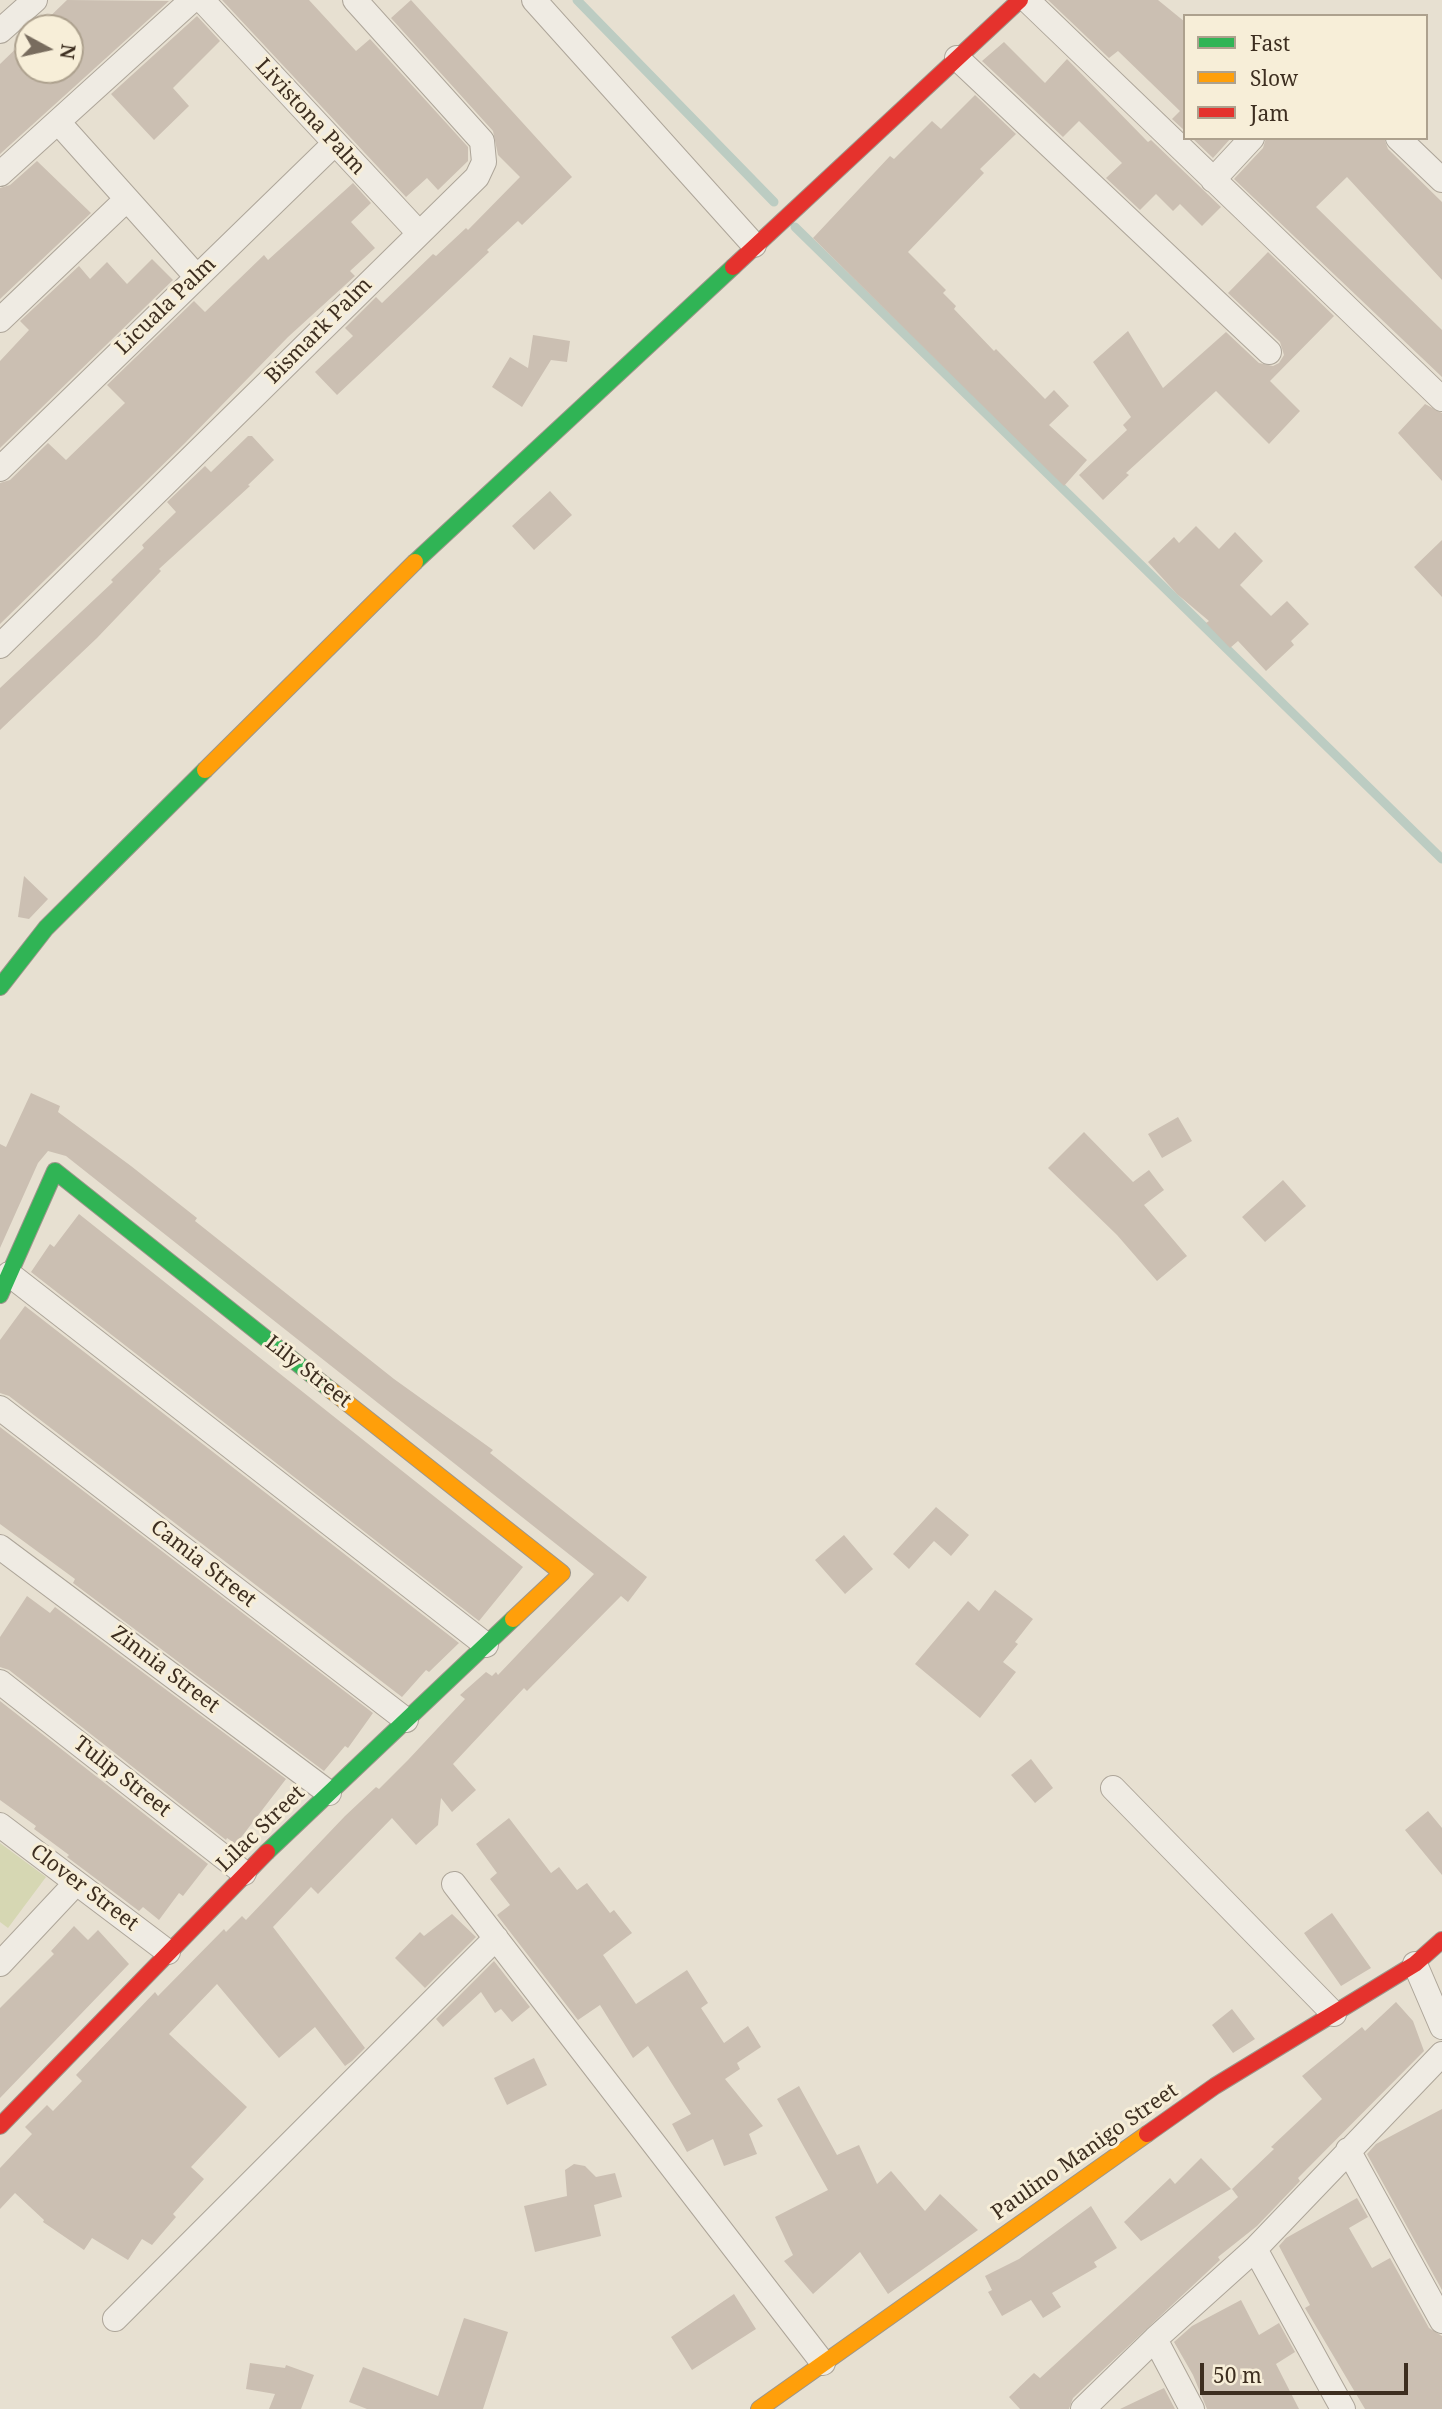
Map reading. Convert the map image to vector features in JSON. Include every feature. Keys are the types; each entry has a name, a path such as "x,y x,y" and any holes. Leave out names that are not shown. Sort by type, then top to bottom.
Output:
{"street":[{"path":"0,31 35,0"},
{"path":"0,174 192,0"},
{"name":"Livistona Palm","path":"202,0 419,233"},
{"name":"Bismark Palm","path":"0,646 477,177 484,162 482,141 355,0"},
{"path":"534,0 754,245"},
{"path":"0,987 46,928 398,578 1020,0"},
{"path":"1027,0 1442,400"},
{"path":"957,58 1269,352"},
{"path":"58,122 196,276"},
{"path":"1213,180 1250,140"},
{"path":"1400,140 1442,180"},
{"name":"Licuala Palm","path":"0,469 334,144"},
{"path":"0,320 127,199"},
{"name":"Lily Street","path":"4,1284 55,1171 562,1573"},
{"path":"4,1284 486,1645"},
{"name":"Camia Street","path":"0,1408 406,1720"},
{"name":"Zinnia Street","path":"3,1558 329,1793"},
{"name":"Lilac Street","path":"1,2123 244,1873 562,1573"},
{"name":"Tulip Street","path":"0,1682 244,1873"},
{"path":"1113,1788 1335,2014"},
{"name":"Clover Street","path":"0,1825 167,1952"},
{"path":"0,1964 76,1883"},
{"path":"454,1884 823,2363"},
{"path":"115,2319 496,1938"},
{"name":"Paulino Manigo Street","path":"759,2409 1215,2086 1415,1964 1442,1940"},
{"path":"1415,1964 1442,2027"},
{"path":"1083,2409 1154,2339 1255,2249 1442,2054"},
{"path":"1348,2150 1442,2321"},
{"path":"1255,2249 1343,2409"},
{"path":"1154,2339 1192,2409"}],"green space":[{"path":"0,1843 46,1877 8,1928 0,1922"}],"building":[{"path":"67,0 169,1 84,78 84,14 52,14"},
{"path":"222,0 309,0 356,51 370,39 468,147 468,161 438,190 427,178 406,197"},
{"path":"411,0 572,177 522,225 518,221 487,250 489,252 337,395 315,372 353,336 345,328 376,297 382,303 433,254 436,256 466,228 468,230 520,177 498,155 493,131 391,18"},
{"path":"1048,0 1158,0 1183,20 1183,129 1172,119 1180,111 1118,51 1109,58"},
{"path":"197,16 220,41 173,88 189,106 154,140 111,94"},
{"path":"1004,42 1045,83 1067,59 1148,142 1151,140 1221,207 1202,226 1180,204 1173,211 1156,194 1140,210 1106,178 1122,163 1079,121 1063,137 982,61"},
{"path":"14,50 14,84 77,84 0,154 0,64"},
{"path":"975,95 1016,134 980,169 984,173 908,252 946,290 943,293 956,306 954,309 994,351 996,349 1045,399 1054,390 1069,406 1049,425 1087,460 1064,486 813,238 890,156 894,159 932,121 941,129"},
{"path":"1194,140 1229,140 1213,158"},
{"path":"1265,140 1385,140 1388,149 1442,202 1442,280 1347,177 1316,207 1442,330 1442,377 1234,179 1263,148"},
{"path":"37,161 91,213 0,299 0,188 10,185"},
{"path":"353,183 371,203 351,222 375,248 350,271 355,276 288,337 185,443 0,624 0,483 10,480 48,443 66,460 125,403 107,385 194,301 205,312 264,255 268,260"},
{"path":"1268,252 1334,316 1270,381 1300,411 1269,444 1216,391 1126,473 1129,475 1103,500 1079,475 1127,430 1123,425 1131,417 1093,362 1128,331 1163,388 1226,332 1259,363 1273,366 1279,363 1284,355 1280,342 1228,293"},
{"path":"152,259 173,280 0,448 0,361 29,330 20,321 79,266 90,279 107,262 127,284"},
{"path":"533,335 570,341 567,362 551,360 522,407 492,387 510,357 528,368"},
{"path":"1425,404 1442,413 1442,481 1398,433"},
{"path":"248,436 252,436 274,460 248,485 250,486 159,569 161,571 97,638 0,730 0,688 113,582 111,580 144,548 142,545 176,512 167,502 205,466 211,472"},
{"path":"550,491 572,515 534,550 512,526"},
{"path":"1196,526 1219,549 1235,532 1263,561 1240,585 1271,616 1287,601 1309,624 1291,641 1294,645 1266,671 1238,641 1230,648 1206,623 1209,621 1177,594 1148,562 1174,537 1179,543"},
{"path":"1442,540 1442,597 1414,567"},
{"path":"24,876 48,899 29,919 18,917"},
{"path":"31,1093 60,1106 58,1112 197,1218 195,1221 394,1379 493,1450 490,1453 647,1577 628,1602 621,1596 527,1691 524,1688 453,1764 476,1790 452,1812 441,1798 438,1825 416,1845 392,1818 318,1894 311,1887 273,1927 365,2048 352,2061 345,2066 315,2027 279,2058 217,1984 169,2034 247,2107 191,2167 204,2179 173,2214 176,2217 152,2245 142,2239 128,2260 92,2238 84,2250 43,2222 44,2220 15,2193 0,2209 0,2168 32,2134 25,2127 47,2105 53,2111 82,2081 76,2075 155,1992 158,1996 224,1929 226,1932 242,1916 246,1920 345,1816 376,1787 379,1789 408,1760 465,1699 460,1695 486,1672 492,1676 496,1672 498,1675 594,1574 66,1156 48,1151 38,1163 0,1248 0,1144 6,1147"},
{"path":"1178,1117 1192,1141 1162,1158 1148,1134"},
{"path":"1084,1132 1133,1182 1149,1170 1164,1190 1144,1205 1187,1256 1157,1281 1117,1235 1048,1168"},
{"path":"1283,1180 1306,1206 1265,1242 1242,1217"},
{"path":"79,1214 523,1567 479,1621 31,1272 50,1244 54,1247"},
{"path":"25,1306 459,1643 429,1672 426,1670 402,1697 9,1396 0,1393 0,1340"},
{"path":"0,1427 373,1713 348,1748 345,1746 324,1771 73,1583 75,1579 0,1524"},
{"path":"936,1507 969,1535 951,1556 934,1541 909,1569 893,1554"},
{"path":"844,1535 873,1569 845,1594 815,1560"},
{"path":"995,1590 1033,1619 1003,1662 1016,1672 980,1718 915,1664 968,1601 979,1611"},
{"path":"27,1596 50,1613 55,1607 286,1779 236,1844 227,1838 226,1840 9,1670 0,1667 0,1637"},
{"path":"0,1701 208,1864 183,1896 179,1893 159,1920 143,1907 139,1911 67,1857 69,1855 34,1829 36,1826 0,1800"},
{"path":"1031,1759 1053,1788 1035,1803 1011,1775"},
{"path":"1428,1811 1442,1828 1442,1875 1405,1830"},
{"path":"509,1818 551,1873 559,1867 577,1890 587,1883 610,1913 614,1910 632,1933 603,1955 636,2004 687,1970 708,2003 701,2008 724,2043 748,2026 761,2047 737,2063 740,2069 725,2079 763,2126 749,2134 757,2154 724,2166 713,2139 687,2152 672,2124 691,2114 648,2046 633,2058 600,2005 578,2020 497,1915 510,1905 490,1879 497,1873 476,1844"},
{"path":"1332,1913 1371,1968 1341,1986 1304,1933"},
{"path":"452,1914 476,1937 425,1988 395,1958 420,1932 424,1936"},
{"path":"74,1926 88,1940 98,1930 129,1964 0,2098 0,2008 54,1954 51,1951"},
{"path":"494,1961 530,2007 512,2022 501,2009 495,2013 481,1992 443,2027 436,2019"},
{"path":"1396,2002 1413,2021 1424,2051 1298,2178 1300,2181 1257,2226 1218,2257 1220,2260 1073,2398 1069,2409 1020,2409 1009,2397 1034,2373 1040,2378 1238,2197 1232,2189 1274,2149 1271,2147 1322,2099 1302,2076 1362,2027 1365,2031"},
{"path":"1232,2009 1255,2039 1233,2053 1212,2025"},
{"path":"534,2058 547,2085 507,2105 494,2078"},
{"path":"799,2086 837,2155 859,2145 877,2184 891,2171 925,2211 940,2194 978,2230 888,2294 860,2252 813,2294 784,2261 793,2255 775,2217 828,2190 777,2099"},
{"path":"1442,2109 1442,2290 1367,2154 1376,2144"},
{"path":"1201,2158 1231,2189 1141,2241 1124,2222 1170,2178 1175,2184"},
{"path":"574,2164 585,2166 596,2177 615,2173 622,2197 594,2205 601,2236 535,2252 524,2206 567,2196 565,2170"},
{"path":"1357,2198 1368,2217 1349,2228 1372,2268 1390,2258 1429,2328 1442,2336 1442,2409 1365,2409 1305,2308 1310,2305 1279,2246 1286,2238"},
{"path":"1091,2206 1117,2248 1094,2262 1097,2267 1052,2293 1061,2307 1043,2318 1031,2300 1002,2316 988,2292 992,2290 985,2276 1019,2259"},
{"path":"734,2294 756,2329 692,2370 671,2337"},
{"path":"1241,2300 1259,2335 1279,2323 1295,2352 1276,2364 1299,2409 1207,2409 1193,2375 1174,2342 1192,2326"},
{"path":"464,2318 508,2332 483,2409 367,2409 349,2402 363,2367 438,2396"},
{"path":"250,2363 285,2368 286,2365 314,2375 301,2409 269,2409 275,2394 246,2389"},
{"path":"1164,2388 1175,2409 1120,2409"}],"waterway":[{"path":"577,0 774,202"},
{"path":"795,227 1442,859"}],"traffic: fast":[{"path":"415,562 733,267"},
{"path":"0,987 46,928 205,770"},
{"path":"0,1295 55,1171 332,1391"},
{"path":"267,1852 513,1619"}],"traffic: slow":[{"path":"205,770 415,562"},
{"path":"332,1391 562,1573 513,1619"},
{"path":"759,2409 1147,2134"}],"traffic: jam":[{"path":"733,267 1020,0"},
{"path":"0,2126 267,1852"},
{"path":"1147,2134 1215,2086 1415,1964 1442,1940"}]}
